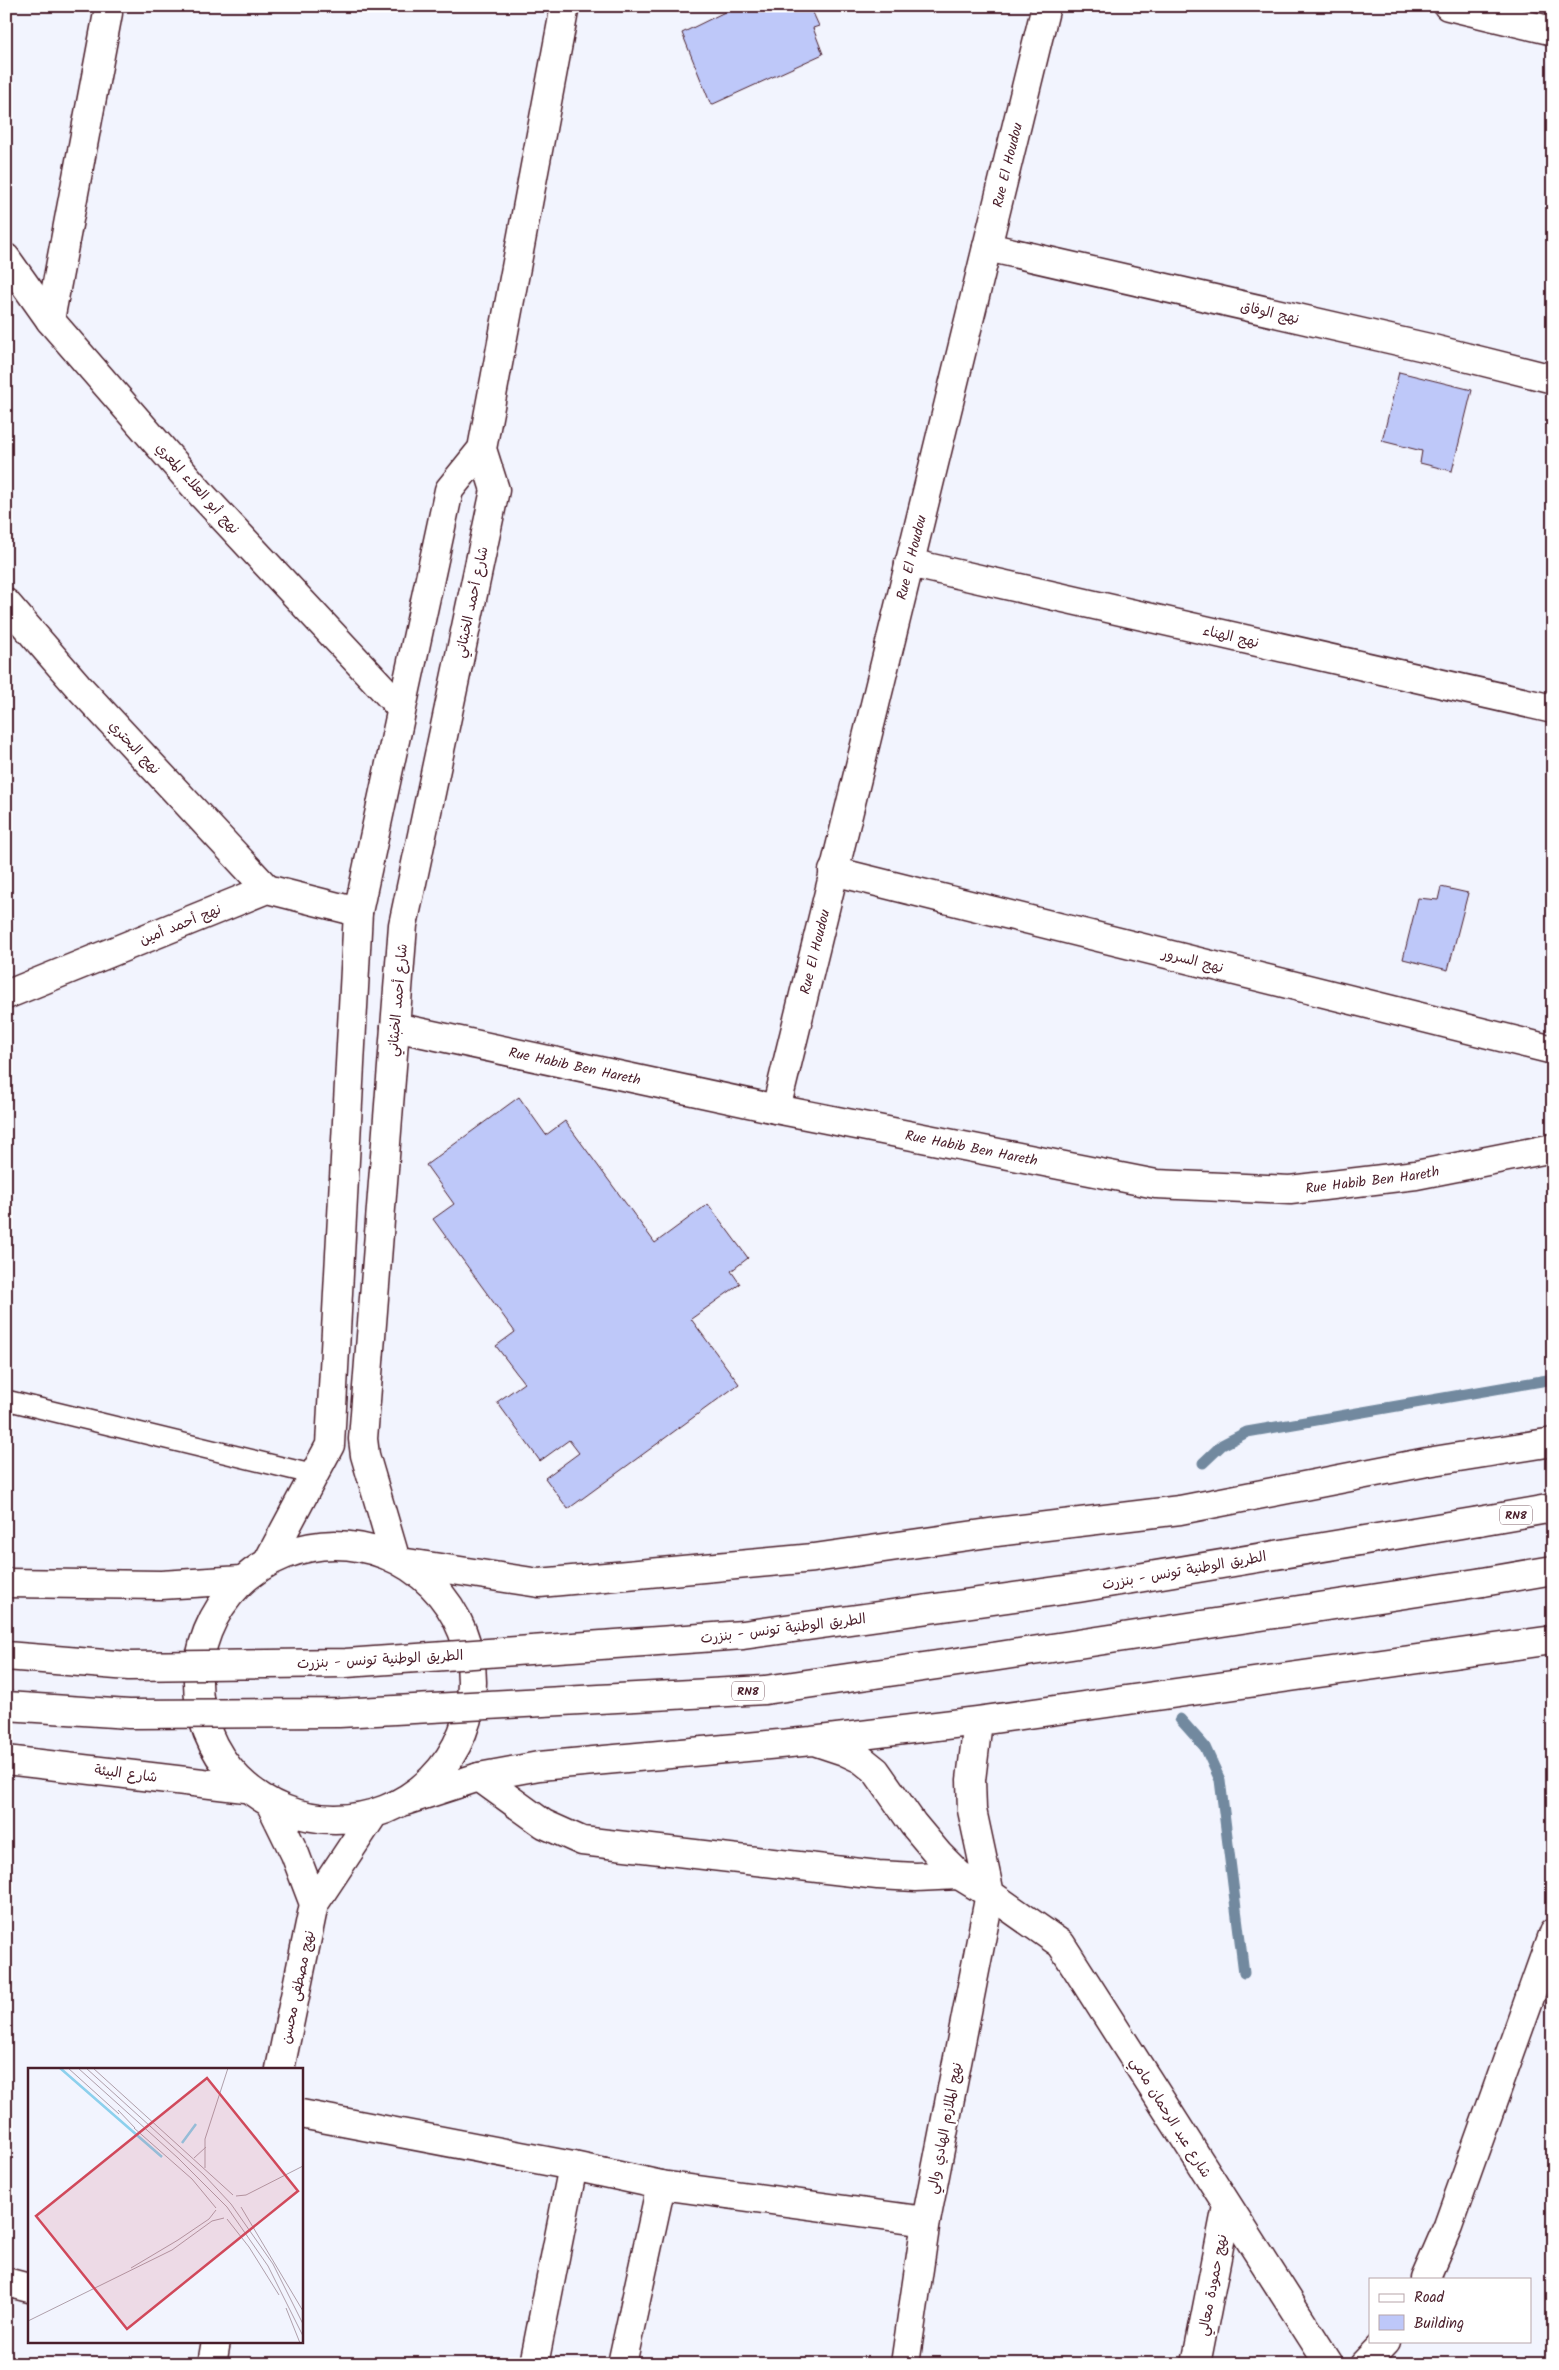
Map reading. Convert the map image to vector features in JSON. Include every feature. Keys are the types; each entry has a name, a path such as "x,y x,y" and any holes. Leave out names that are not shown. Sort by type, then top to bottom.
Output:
{"main road":[{"path":"268,1561 328,1452 331,1438 358,912 449,490 482,450 564,6"},
{"name":"Rue El Houdou","path":"776,1108 1046,6"},
{"path":"1448,6 1553,31"},
{"path":"50,320 108,13"},
{"name":"نهج الوفاق","path":"987,247 1429,348 1553,379"},
{"name":"نهج أبو العلاء المعري","path":"6,258 50,320 203,496 401,708"},
{"name":"شارع أحمد الخبثاني","path":"401,1560 365,1455 363,1439 403,925 495,490 482,450"},
{"name":"نهج الهناء","path":"909,563 1553,709"},
{"name":"نهج البحتري","path":"6,603 78,686 267,889"},
{"name":"نهج السرور","path":"833,872 1553,1050"},
{"path":"267,889 358,912"},
{"name":"نهج أحمد أمين","path":"6,995 267,889"},
{"name":"Rue Habib Ben Hareth","path":"395,1027 776,1108 1156,1184 1290,1190 1416,1175 1553,1148"},
{"path":"1553,1442 1427,1462 1180,1510 996,1532 814,1558 539,1583 401,1560 353,1544 309,1546 268,1561 242,1580 212,1617 198,1661 198,1708 215,1752 245,1788 271,1805 320,1820 373,1815 405,1801 479,1777 539,1766 812,1741 978,1721 1553,1640"},
{"name":"الطريق الوطنية تونس - بنزرت","path":"6,1656 129,1666 346,1663 743,1635 1078,1588 1553,1508"},
{"path":"401,1560 442,1594 466,1636 473,1682 465,1730 441,1770 405,1801"},
{"name":"RN8","path":"6,1706 129,1714 339,1713 765,1690 999,1656 1553,1570"},
{"path":"6,1584 161,1585 242,1580"},
{"path":"978,1721 971,1780 972,1810 990,1894"},
{"name":"شارع عبد الرحمان مامي","path":"812,1741 844,1751 861,1759 876,1771 913,1824 938,1855 959,1875 990,1894 1061,1944 1329,2364"},
{"name":"شارع البيئة","path":"6,1760 245,1788"},
{"path":"479,1777 544,1824 582,1841 878,1875 916,1877 959,1875"},
{"path":"271,1805 295,1854 314,1904"},
{"path":"314,1904 373,1815"},
{"name":"نهج الملازم الهادي والي","path":"904,2364 926,2221 990,1894"},
{"name":"نهج مصطفى محسن","path":"280,2068 314,1904"},
{"path":"1425,2278 1448,2226 1553,1933"},
{"path":"302,2114 573,2166 661,2185 926,2221"},
{"path":"534,2364 573,2166"},
{"path":"622,2364 661,2185"},
{"name":"نهج حمودة معالي","path":"1196,2364 1227,2206"},
{"path":"6,2282 28,2288"},
{"path":"212,2364 216,2342"},
{"path":"1364,2364 1385,2342"}],"lane":[{"path":"6,1400 315,1475"}],"building":[{"path":"737,6 810,6 819,26 813,28 823,54 711,105 682,33"},
{"path":"1399,372 1472,390 1452,471 1420,463 1422,451 1382,441"},
{"path":"1441,887 1468,893 1448,970 1403,959 1418,898 1438,900"},
{"path":"519,1097 546,1135 565,1121 655,1243 708,1204 748,1258 731,1271 740,1284 691,1319 739,1384 568,1509 545,1478 579,1453 569,1440 540,1461 497,1402 524,1383 496,1346 515,1332 433,1219 454,1204 426,1165"}],"waterway":[{"path":"1203,1463 1222,1445 1247,1432 1553,1379"},
{"path":"1180,1719 1205,1747 1220,1780 1244,1973"}]}
